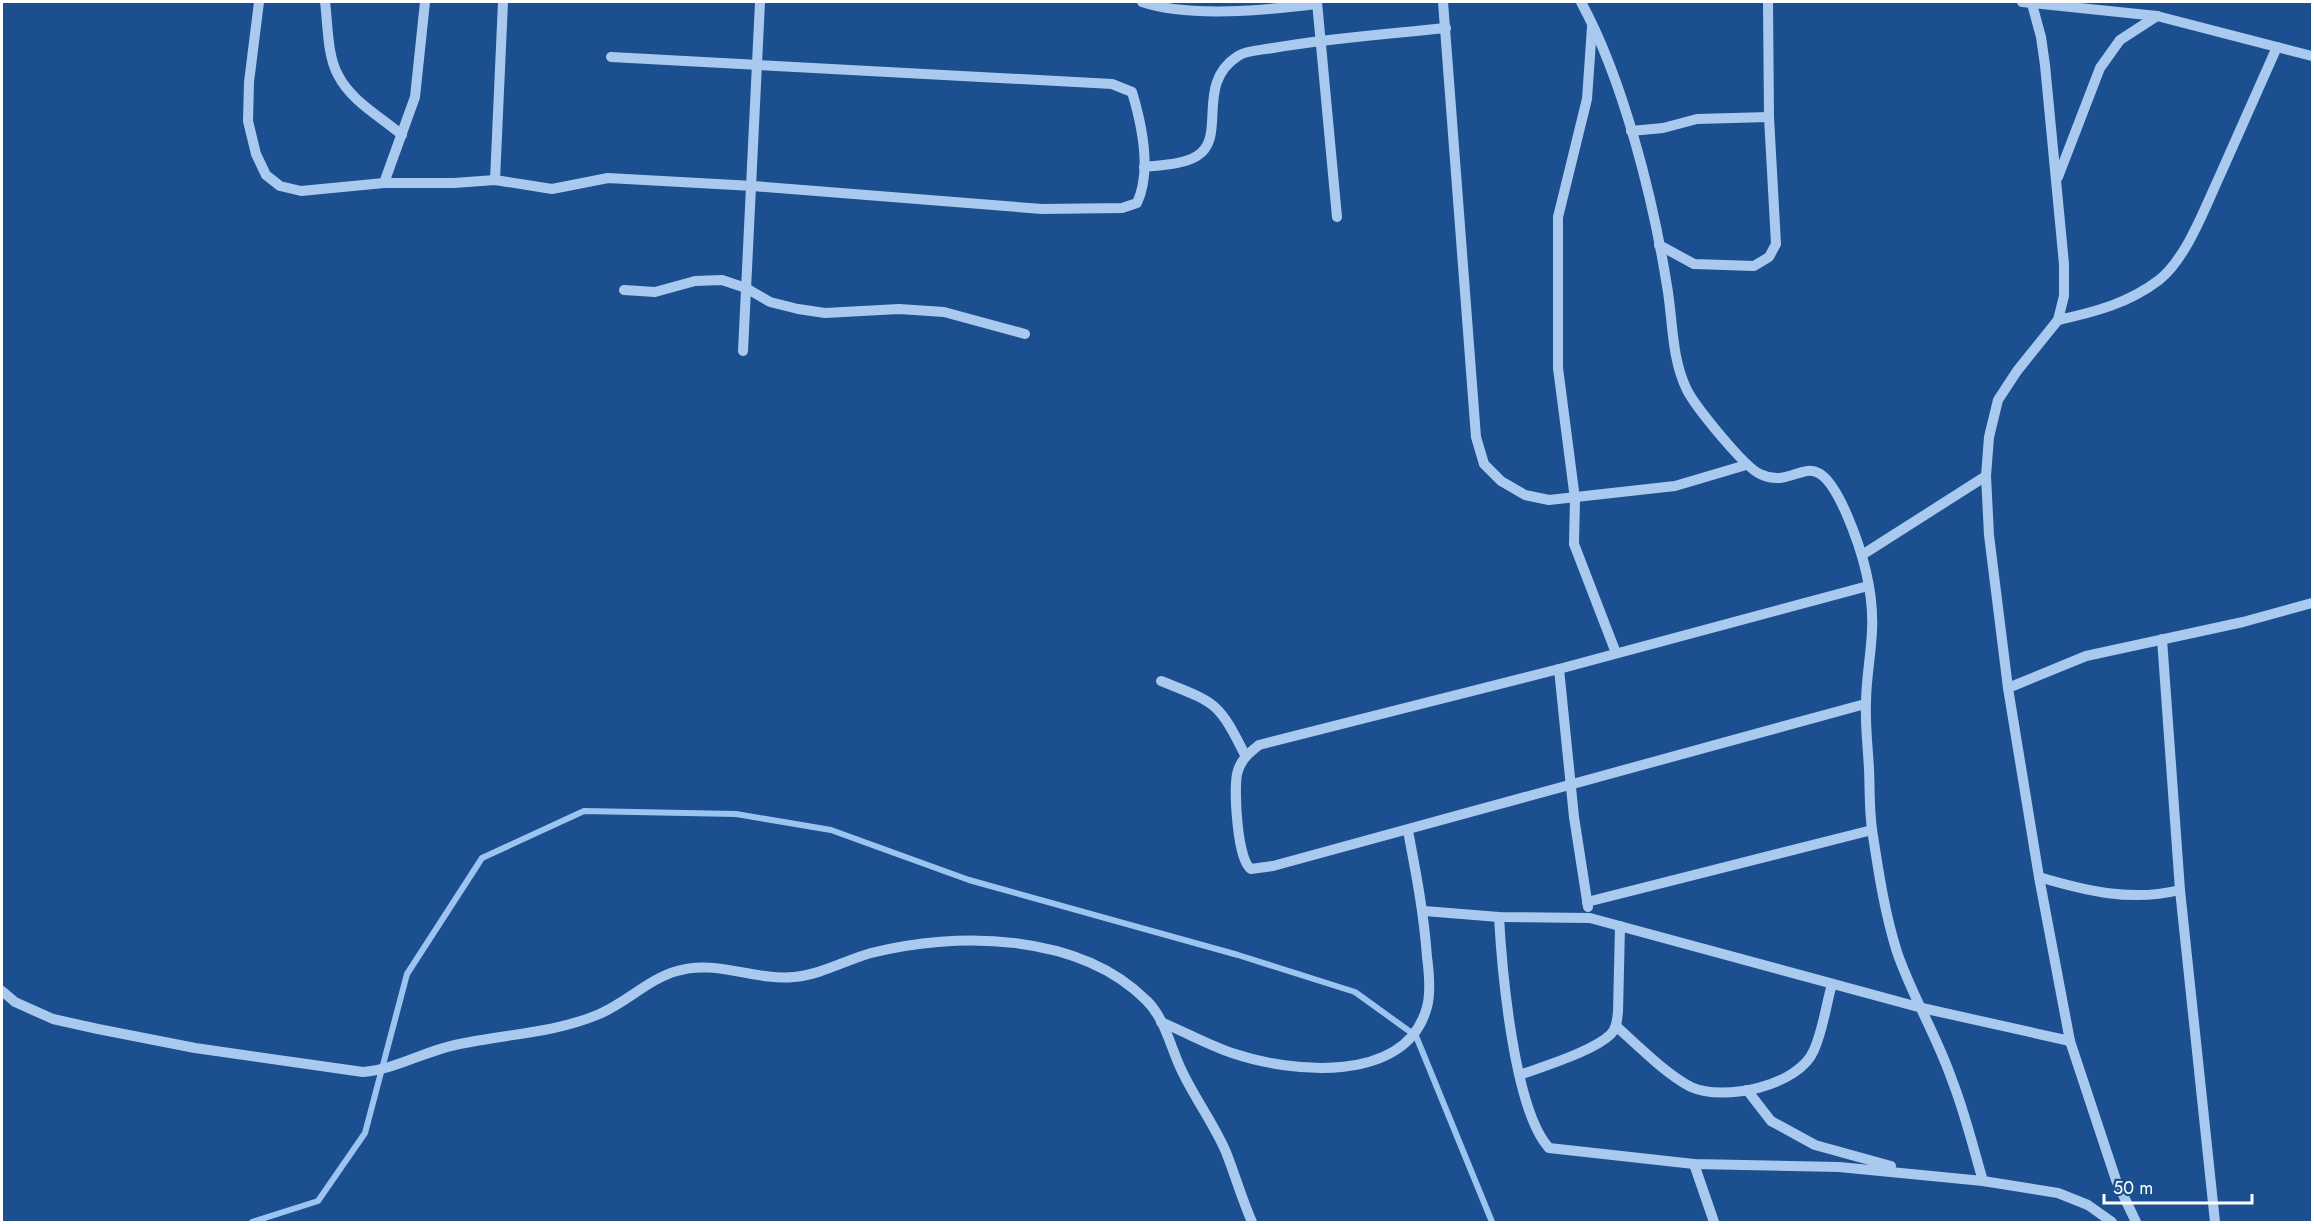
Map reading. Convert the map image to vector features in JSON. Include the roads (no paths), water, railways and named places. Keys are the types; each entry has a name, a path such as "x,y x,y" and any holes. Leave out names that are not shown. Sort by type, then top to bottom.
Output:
{"street":[{"path":"259,2 249,82 248,121 256,154 266,175 280,186 301,191 384,183 454,183 495,180 552,189 608,178 753,186 1042,209 1122,208 1137,203 1143,190 1144,167 1139,116 1132,92 1124,87 1094,81 611,57"},
{"path":"326,2 333,61 338,75 352,95 402,135"},
{"path":"384,183 415,97 420,67 425,2"},
{"path":"495,180 503,2"},
{"path":"742,351 753,186 760,2"},
{"path":"1142,2 1183,10 1206,6 1256,11 1317,3 1337,217"},
{"path":"1443,2 1476,437 1484,464 1502,481 1524,495 1549,500 1575,499 1675,486 1746,465"},
{"path":"1581,2 1592,22 1611,70 1631,131 1659,245 1668,287 1673,340 1687,390 1746,465 1763,476 1786,476 1808,468 1818,472 1834,490 1862,555 1872,627 1865,704 1872,830 1887,916 1901,964 1953,1080 1983,1181"},
{"path":"1659,245 1694,264 1754,266 1769,257 1776,244 1769,117 1768,2"},
{"path":"2136,1222 2116,1179 2070,1041 2039,877 2008,688 1989,535 1986,476 1989,437 1998,400 2017,371 2058,320 2064,296 2064,264 2045,65 2027,3 2157,16 2313,56"},
{"path":"2057,180 2100,68 2120,40 2157,16"},
{"path":"1592,22 1587,99 1558,217 1558,368 1575,499 1574,544 1616,653"},
{"path":"1144,167 1166,165 1199,155 1208,141 1212,123 1212,90 1222,68 1241,54 1320,40 1446,28"},
{"path":"2058,320 2104,309 2135,296 2162,278 2181,252 2201,217 2277,47"},
{"path":"1631,131 1663,128 1697,120 1769,117"},
{"path":"624,290 655,292 695,281 722,280 746,288 770,302 798,309 825,313 899,309 944,312 1025,334"},
{"path":"1862,555 1986,476"},
{"path":"1865,704 1408,831 1266,868 1251,869 1242,858 1236,799 1237,773 1245,755 1259,745 1286,736 1559,669 1868,586"},
{"path":"2008,688 2086,656 2252,620 2313,603"},
{"path":"2162,639 2180,890 2215,1222"},
{"path":"1559,669 1580,863 1590,918"},
{"path":"1161,681 1208,699 1217,707 1245,755"},
{"path":"1587,902 1872,830"},
{"path":"1161,1022 1232,1053 1270,1063 1320,1068 1353,1067 1400,1048 1419,1027 1428,1005 1429,973 1424,911 1408,831"},
{"path":"2039,877 2077,888 2129,896 2157,896 2180,890"},
{"path":"1424,911 1499,917 1590,918 1922,1008 2070,1041"},
{"path":"1499,917 1504,991 1520,1075 1534,1124 1549,1149 1694,1164 1839,1167 1983,1181 2058,1193 2088,1205 2112,1222"},
{"path":"1520,1075 1562,1060 1611,1034 1616,1026 1620,926"},
{"path":"2,991 15,1002 53,1019 195,1048 363,1072 382,1070 451,1046 572,1025 602,1013 675,971 696,967 779,978 798,977 871,953 907,946 1005,942 1066,953 1102,968 1148,1001 1161,1022 1180,1069 1226,1151 1252,1222"},
{"path":"1616,1026 1691,1086 1711,1092 1747,1090 1776,1083 1797,1072 1814,1052 1832,984"},
{"path":"1747,1090 1771,1121 1815,1144 1920,1175"},
{"path":"1694,1164 1714,1222"}],"waterway":[{"path":"252,1222 318,1201 365,1133 407,974 482,858 584,811 736,814 831,830 969,880 1238,955 1355,992 1416,1036 1492,1222"}]}
